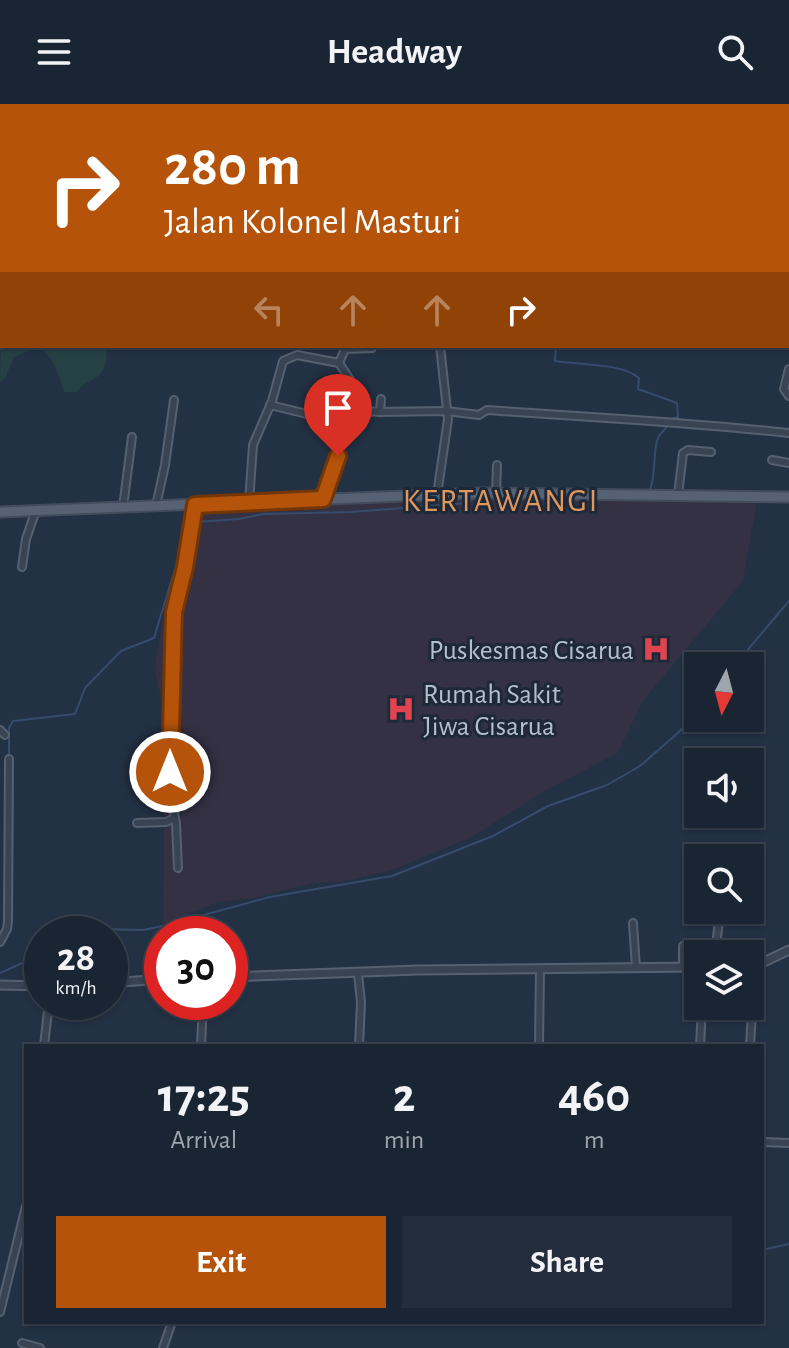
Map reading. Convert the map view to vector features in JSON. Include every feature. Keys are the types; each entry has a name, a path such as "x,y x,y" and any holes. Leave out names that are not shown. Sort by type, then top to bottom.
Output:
{"main road":[{"path":"0,512 496,493 789,497"}],"street":[{"path":"339,363 345,349 372,348"},
{"path":"437,495 444,454 446,411 440,348"},
{"path":"249,502 253,445 270,405 283,361 290,356 339,363 352,383 338,456 323,499"},
{"path":"789,369 784,387 789,396"},
{"path":"378,412 381,399"},
{"path":"156,506 174,400"},
{"path":"270,405 344,423 362,423 368,412 446,411 477,415 487,410 650,419 789,433"},
{"path":"123,507 132,437"},
{"path":"678,495 683,453 688,450 711,452"},
{"path":"772,460 789,463"},
{"path":"496,493 497,465"},
{"path":"789,491 789,497"},
{"path":"178,868 170,738 174,612 195,505"},
{"path":"22,567 26,539 36,510"},
{"path":"0,942 8,922 9,759"},
{"path":"137,823 173,819"},
{"path":"633,923 636,968"},
{"path":"248,977 683,968 683,946"},
{"path":"764,962 789,950"},
{"path":"539,1044 540,969"},
{"path":"358,974 361,1002 359,1044"},
{"path":"0,985 24,986"},
{"path":"44,1044 47,1020"},
{"path":"201,1044 202,1020"},
{"path":"700,1044 701,1020"},
{"path":"750,1044 752,1020"},
{"path":"764,1142 789,1143"},
{"path":"0,1312 24,1218"},
{"path":"163,1348 171,1324"},
{"path":"22,1343 40,1348"}],"shaded area":[{"name":"Rumah Sakit Jiwa Cisarua","path":"758,495 743,581 642,702 618,753 546,790 472,837 392,870 342,882 312,883 255,898 218,902 183,916 163,916 165,715 154,669 163,620 197,505"}],"green space":[{"path":"1,348 35,348 14,357 5,378 0,382"},
{"path":"38,348 107,348 105,367 99,376 76,392 64,392 52,360"}],"waterway":[{"path":"556,348 555,361 599,365 639,378 638,389 677,403 678,417 668,420"},
{"path":"650,490 657,441 667,426"},
{"path":"195,522 263,514 351,512 468,503 473,498"},
{"path":"9,755 9,728 13,721 75,714 85,688 121,651 154,638 189,523"},
{"path":"746,652 789,601"},
{"path":"128,930 163,926 270,897 392,876 493,836 548,806 607,785 640,766 684,726"},
{"path":"0,973 24,962"},
{"path":"764,1250 789,1244"}],"place":[{"name":"Puskesmas Cisarua","path":"656,649"},
{"name":"Rumah Sakit Jiwa Cisarua","path":"401,709"}],"district":[{"name":"KERTAWANGI","path":"501,500"}],"route":[{"path":"170,772 174,612 195,505 323,499 338,456"}]}
